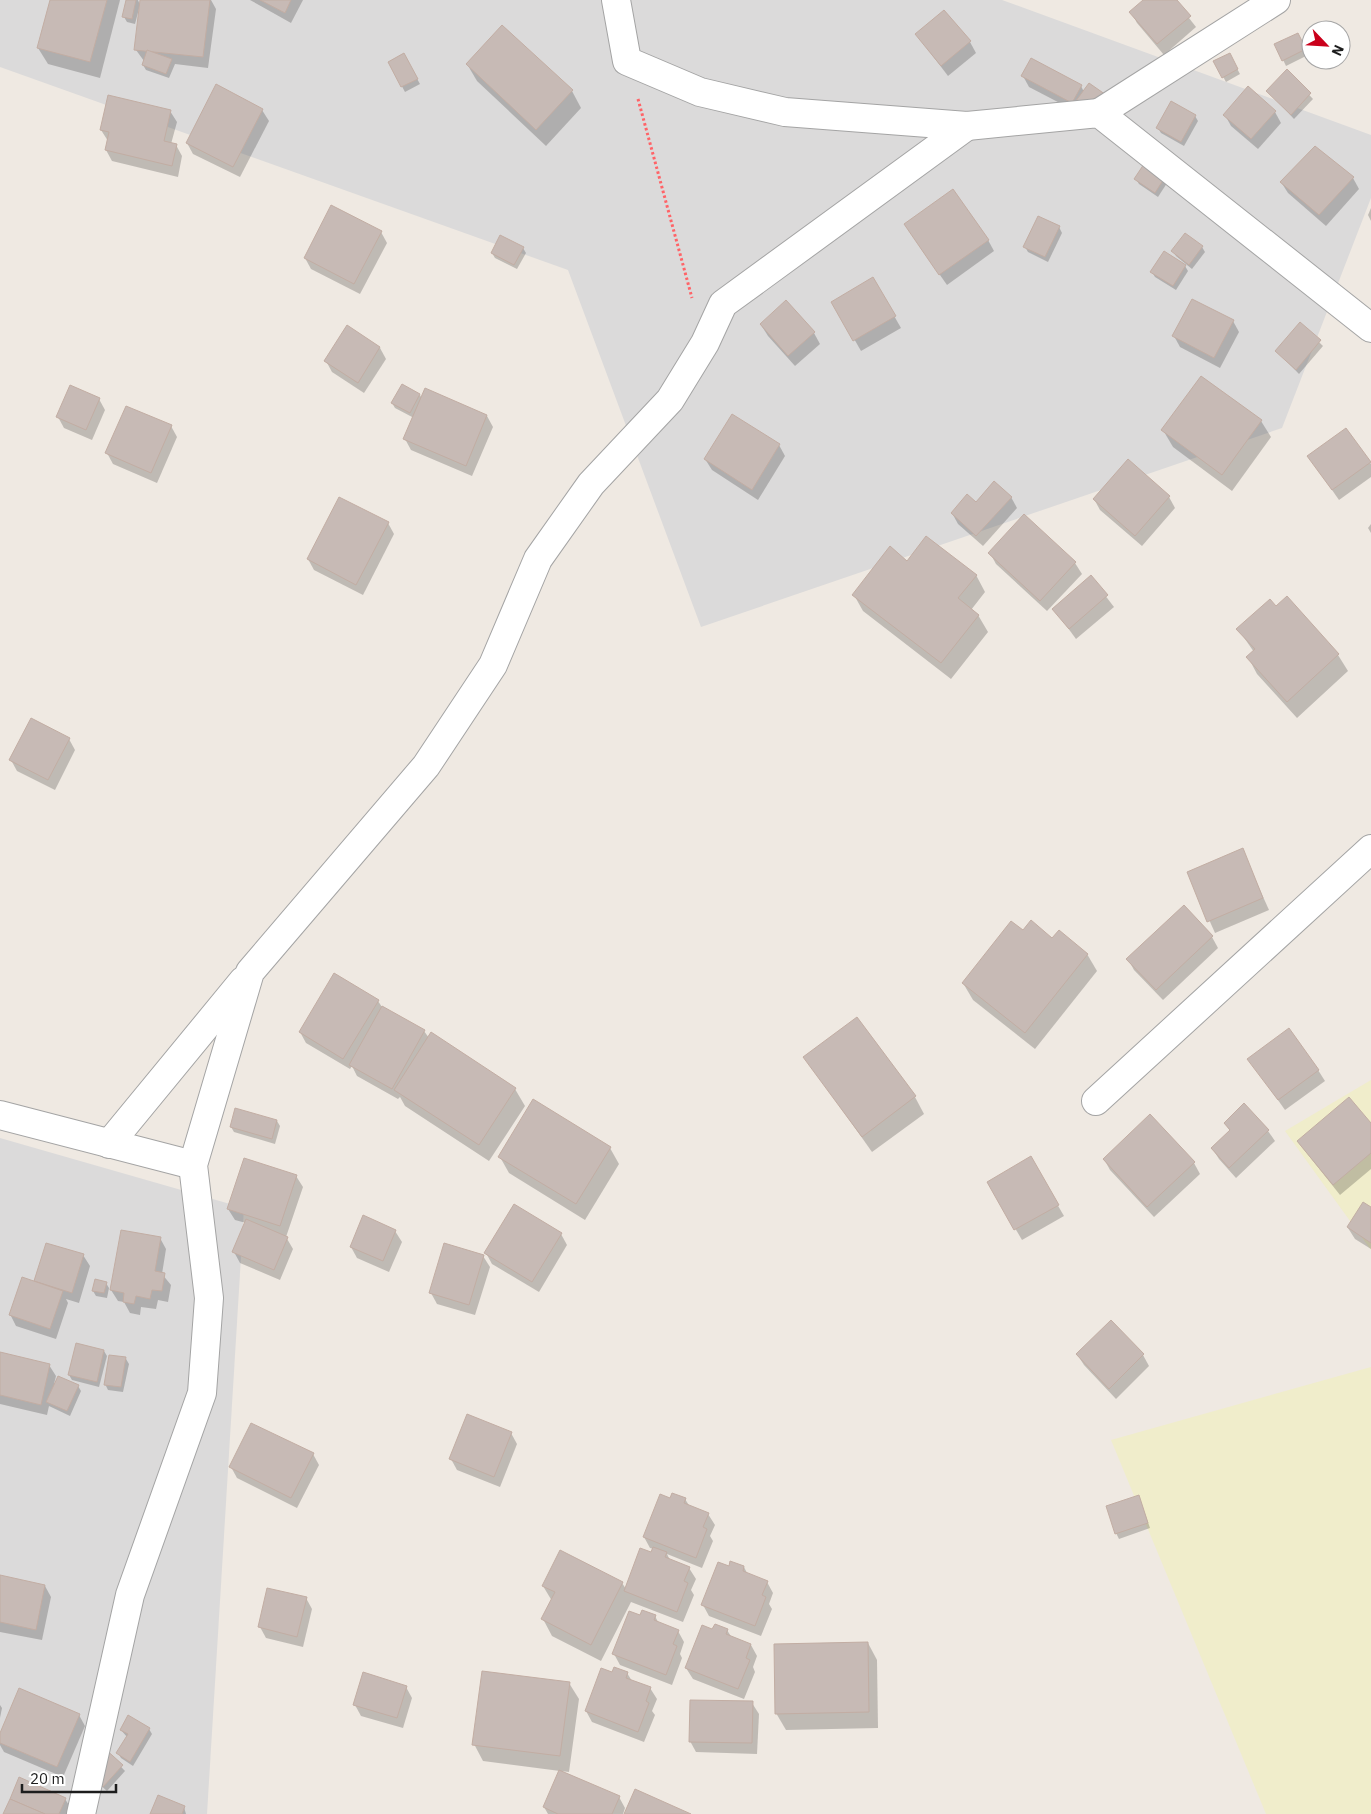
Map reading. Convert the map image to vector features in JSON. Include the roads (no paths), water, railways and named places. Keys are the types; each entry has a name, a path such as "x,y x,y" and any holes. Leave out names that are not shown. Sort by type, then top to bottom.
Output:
{"street":[{"path":"616,0 627,61 700,92 786,112 967,126 1099,113 1276,0"},
{"path":"1099,113 1371,328"},
{"path":"110,1144 250,972 426,766 493,665 538,559 591,484 670,400 705,343 723,304 967,126"},
{"path":"1096,1101 1371,849"},
{"path":"81,1814 130,1595 202,1393 209,1298 193,1165 250,972"},
{"path":"0,1115 193,1165"}]}
